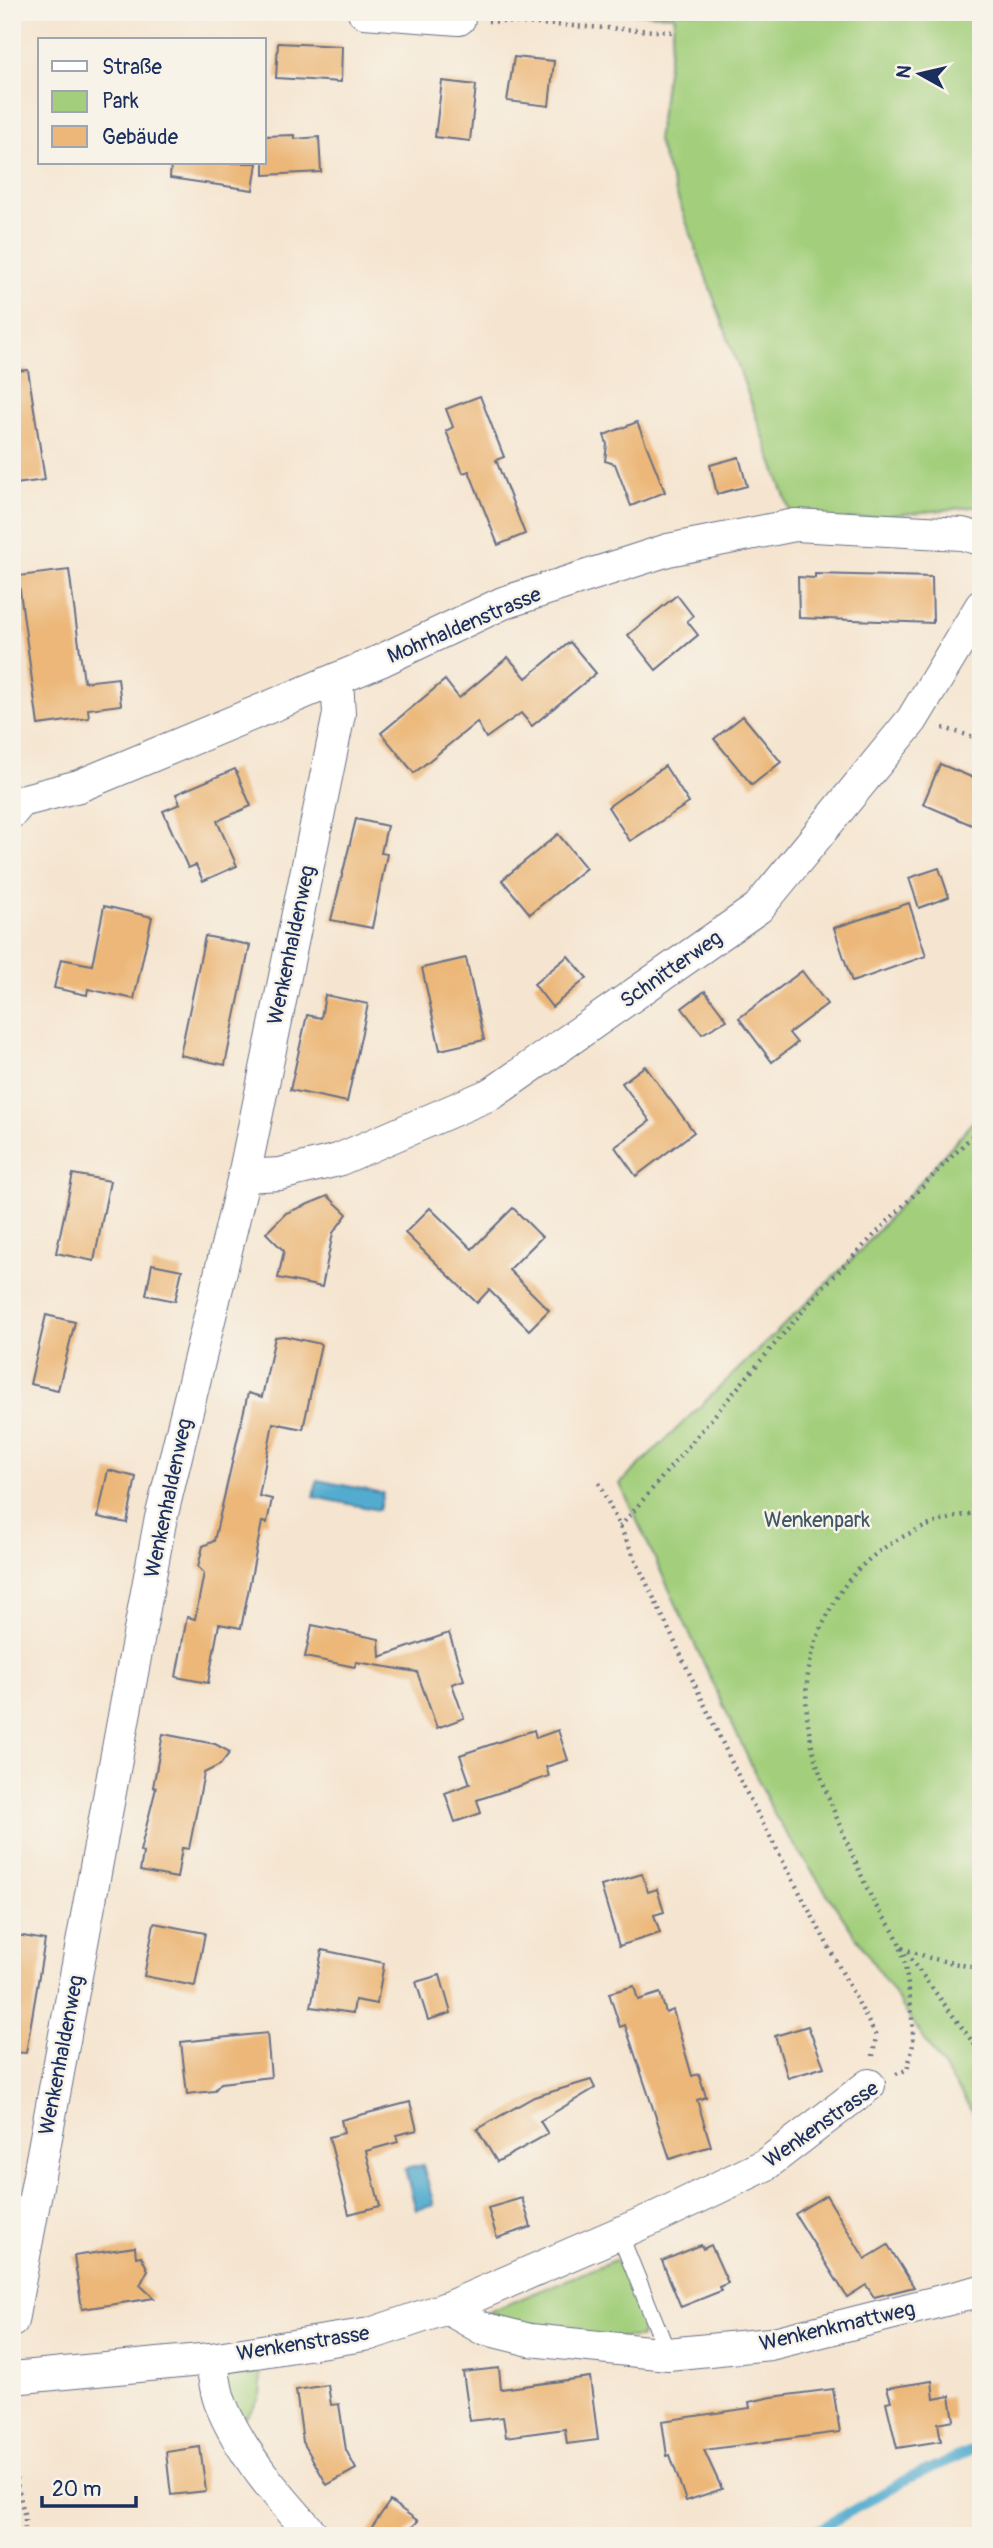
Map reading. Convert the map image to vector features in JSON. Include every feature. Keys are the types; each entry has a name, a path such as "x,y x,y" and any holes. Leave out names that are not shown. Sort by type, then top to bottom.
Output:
{"street":[{"path":"364,12 459,19"},
{"name":"Mohrhaldenstrasse","path":"15,797 79,786 337,679 503,603 668,550 796,525 962,534 981,539"},
{"name":"Schnitterweg","path":"244,1176 280,1174 338,1160 493,1093 758,908 912,720 981,606"},
{"name":"Wenkenhaldenweg","path":"12,2321 160,1522 244,1176 339,714 337,679"},
{"name":"Wenkenstrasse","path":"12,2378 211,2358 370,2334 447,2308 619,2233 765,2165 869,2085"},
{"name":"Wenkenkmattweg","path":"447,2308 482,2328 530,2340 668,2354 770,2344 981,2291"},
{"path":"211,2358 219,2401 234,2428 268,2486 314,2536"}],"lane":[{"path":"619,2233 668,2354"}],"path":[{"path":"459,19 673,32"},
{"path":"620,1527 823,1287 981,1127"},
{"path":"599,1483 744,1788 876,2036 869,2085"},
{"name":"Wenkenstrasse","path":"869,2085 907,2070 913,2044 901,1948 873,1902 817,1767 804,1715 807,1672 814,1642 826,1616 851,1575 864,1562 922,1528 981,1512"},
{"path":"901,1948 930,1958 981,1969"},
{"path":"901,1948 981,2053"},
{"path":"12,2402 16,2409 16,2479 25,2518 25,2536"}],"green space":[{"path":"618,12 981,12 981,506 795,525 657,140 675,16"},
{"name":"Wenkenpark","path":"981,1112 981,2124 775,1816 620,1484 860,1251"},
{"path":"615,2260 625,2267 647,2318 641,2338 562,2337 486,2313"},
{"path":"258,2351 260,2394 253,2409 235,2428 211,2359"}],"water":[{"path":"317,1480 383,1493 379,1510 314,1497"},
{"path":"423,2165 434,2205 416,2210 405,2169"}],"building":[{"path":"278,43 342,46 341,82 276,78"},
{"path":"514,57 554,61 549,106 507,101"},
{"path":"442,81 476,85 470,141 435,137"},
{"path":"295,135 295,139 319,137 321,172 264,175 266,136"},
{"path":"171,164 257,164 253,190 170,178"},
{"path":"28,370 45,480 15,484 12,371"},
{"path":"480,396 504,457 496,460 525,534 498,545 469,471 463,473 446,431 453,427 446,409"},
{"path":"637,422 665,492 631,506 615,464 605,461 607,444 604,435"},
{"path":"739,457 747,486 717,494 710,465"},
{"path":"69,570 84,682 118,678 121,705 88,709 89,718 38,725 18,576"},
{"path":"815,574 932,577 933,623 799,618 798,577 815,578"},
{"path":"677,595 693,616 687,621 698,635 656,670 628,635"},
{"path":"570,642 596,673 532,726 521,713 486,738 477,722 414,773 381,733 445,680 459,698 508,657 526,678"},
{"path":"743,716 781,762 752,785 714,739"},
{"path":"940,764 981,781 981,829 923,804"},
{"path":"665,766 689,803 630,841 608,807"},
{"path":"235,769 251,806 217,821 237,866 203,881 196,865 188,868 163,811 180,804 176,794"},
{"path":"356,819 387,826 381,853 387,854 372,928 331,920"},
{"path":"558,834 586,868 530,914 502,880"},
{"path":"939,868 949,897 919,908 909,878"},
{"path":"909,903 926,956 852,982 834,928"},
{"path":"104,906 152,917 134,999 88,989 87,995 54,988 61,959 92,965"},
{"path":"205,936 250,945 225,1065 180,1055"},
{"path":"568,956 587,978 552,1007 534,984"},
{"path":"466,958 484,1040 440,1050 422,968"},
{"path":"802,971 827,1004 789,1033 797,1043 772,1062 739,1018"},
{"path":"705,991 727,1020 702,1034 682,1008"},
{"path":"325,995 368,1004 347,1102 290,1090 307,1015 321,1018"},
{"path":"645,1066 694,1132 636,1176 615,1147 650,1121 622,1083"},
{"path":"73,1174 110,1181 94,1261 56,1253"},
{"path":"328,1196 347,1214 333,1233 322,1287 278,1278 284,1251 266,1233 286,1213"},
{"path":"430,1208 472,1249 513,1208 542,1237 509,1270 549,1310 529,1330 489,1290 477,1303 405,1233"},
{"path":"152,1264 182,1270 175,1301 146,1295"},
{"path":"46,1315 75,1322 58,1390 30,1384"},
{"path":"284,1336 321,1344 303,1429 273,1423 259,1496 272,1499 267,1523 262,1522 241,1628 219,1624 208,1683 176,1677 187,1617 195,1619 204,1573 198,1567 203,1546 214,1541 248,1393 262,1397 275,1337"},
{"path":"108,1470 136,1477 127,1523 98,1517"},
{"path":"312,1625 379,1639 380,1657 449,1633 464,1680 452,1684 464,1718 437,1728 417,1672 356,1662 355,1667 305,1657"},
{"path":"534,1730 536,1738 558,1730 568,1760 546,1767 549,1776 477,1800 481,1813 455,1822 445,1793 470,1784 460,1755"},
{"path":"163,1734 215,1744 230,1752 220,1765 204,1773 189,1849 182,1848 177,1878 140,1871 143,1853 140,1851 156,1788 153,1787"},
{"path":"642,1874 648,1892 657,1889 664,1912 654,1915 660,1933 619,1946 601,1886"},
{"path":"154,1923 205,1933 195,1986 144,1976"},
{"path":"12,1934 45,1940 26,2053 12,2052"},
{"path":"322,1950 384,1963 377,2004 355,2000 353,2013 311,2007"},
{"path":"440,1975 451,2013 428,2020 416,1982"},
{"path":"634,1986 638,2000 660,1993 666,2013 673,2010 692,2076 699,2074 706,2097 697,2100 711,2146 670,2159 625,2025 620,2027 609,1993"},
{"path":"808,2026 824,2067 788,2078 775,2036"},
{"path":"267,2033 271,2077 221,2083 214,2091 187,2094 181,2042"},
{"path":"591,2080 595,2088 540,2121 548,2134 497,2162 477,2129 534,2097"},
{"path":"410,2102 417,2130 396,2135 398,2142 366,2151 380,2206 349,2214 329,2137 344,2133 341,2120"},
{"path":"826,2195 865,2259 888,2245 914,2287 874,2297 866,2285 847,2297 795,2214"},
{"path":"522,2198 531,2227 497,2238 488,2208"},
{"path":"701,2245 703,2249 711,2245 728,2283 719,2287 721,2291 681,2307 662,2261"},
{"path":"135,2247 136,2257 141,2256 148,2270 140,2285 154,2298 82,2309 74,2256"},
{"path":"499,2368 501,2389 590,2377 598,2440 567,2444 565,2429 506,2437 503,2417 470,2421 463,2372"},
{"path":"932,2381 934,2399 950,2396 954,2420 938,2423 941,2441 897,2448 886,2402 891,2401 887,2388"},
{"path":"328,2385 331,2405 339,2404 346,2450 356,2469 327,2485 303,2442 296,2390"},
{"path":"833,2389 840,2432 704,2450 722,2489 686,2501 670,2455 667,2456 662,2421 750,2408 749,2402"},
{"path":"200,2447 206,2491 171,2495 166,2452"},
{"path":"390,2501 418,2521 404,2536 366,2536"}],"waterway":[{"path":"811,2534 909,2478 981,2446"}]}
